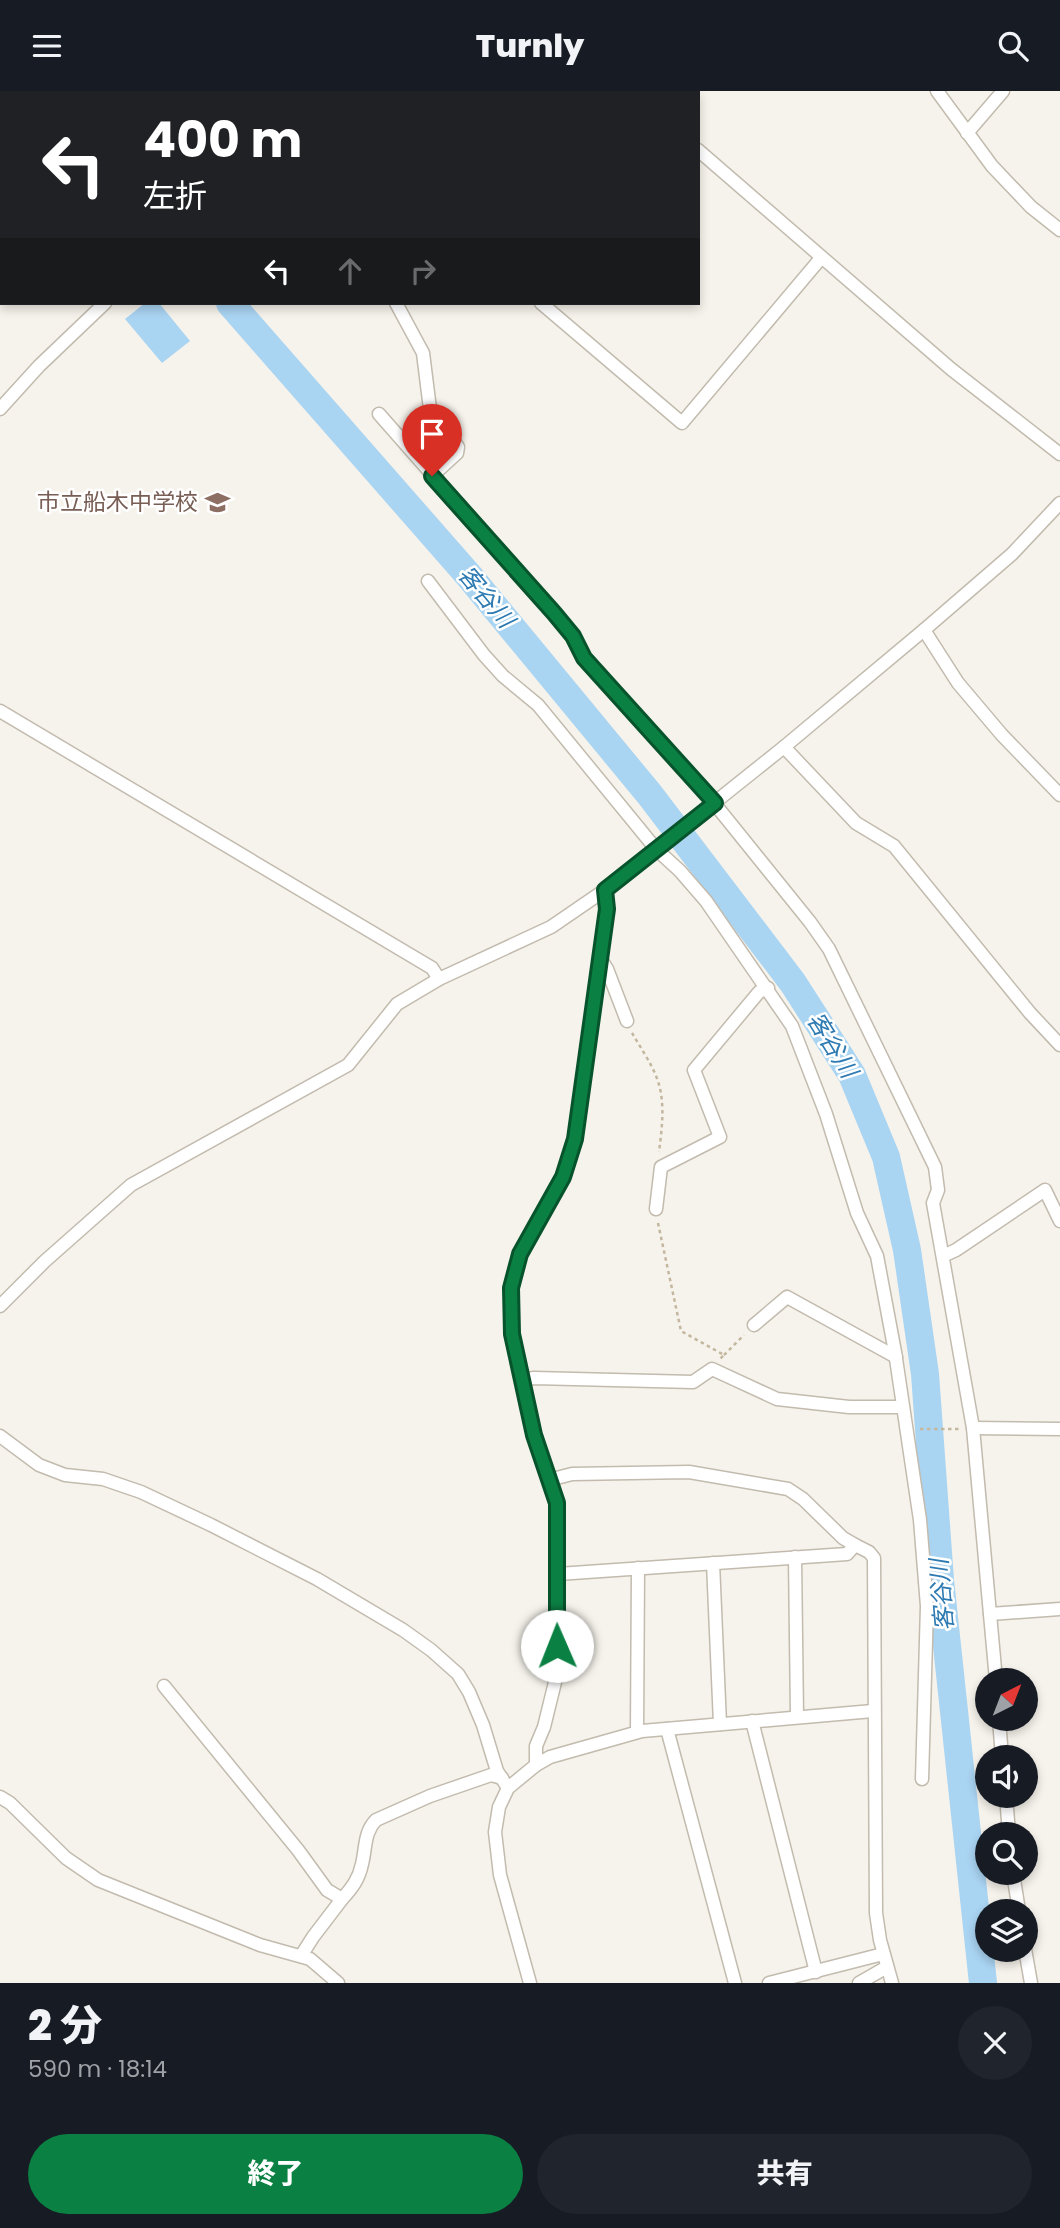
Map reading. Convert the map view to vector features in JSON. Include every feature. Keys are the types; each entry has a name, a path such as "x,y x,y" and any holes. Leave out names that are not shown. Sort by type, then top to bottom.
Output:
{"street":[{"path":"937,91 999,174 1031,207 1060,230"},
{"path":"967,133 1003,91"},
{"path":"700,153 951,369 1060,454"},
{"path":"543,305 682,423 821,258"},
{"path":"87,305 87,318"},
{"path":"0,409 103,305"},
{"path":"397,305 422,353 430,409 458,447 457,453 432,476"},
{"path":"379,414 554,613 573,636 584,658 810,922 829,949 867,1024 935,1167 938,1189 933,1203 969,1428 995,1668"},
{"path":"0,1306 45,1261 131,1185 348,1065 397,1004 439,979 551,927 605,890 784,747 924,630 1012,555 1060,503"},
{"path":"428,581 484,655 503,676 538,705 706,901 792,1026 825,1114 857,1213 877,1256 896,1357 920,1520 927,1606 922,1779"},
{"path":"924,630 958,683 1002,735 1060,795"},
{"path":"0,711 432,968 439,979"},
{"path":"784,747 856,824 894,846 1030,1013 1060,1045"},
{"path":"536,1765 536,1746 544,1727 558,1669 557,1503 534,1435 512,1334 511,1288 520,1254 563,1177 575,1139 607,909 605,890"},
{"path":"600,958 607,969 627,1021"},
{"path":"656,1209 661,1167 720,1137 694,1070 759,992 768,988"},
{"path":"943,1256 956,1250 1045,1189 1060,1221"},
{"path":"754,1325 787,1297 896,1357"},
{"path":"522,1380 534,1378 693,1382 712,1369 777,1399 849,1407 902,1407"},
{"path":"969,1428 1060,1429"},
{"path":"0,1436 39,1465 65,1475 103,1479 141,1492 211,1525 317,1579 403,1630 458,1674 483,1725 496,1771 505,1783"},
{"path":"550,1480 572,1474 689,1472 788,1489 803,1499 843,1538 869,1552 874,1558 876,1913 883,1954 892,1983"},
{"path":"558,1574 847,1554 855,1545"},
{"path":"795,1557 797,1717"},
{"path":"713,1563 720,1724"},
{"path":"637,1732 638,1568"},
{"path":"990,1614 1060,1609"},
{"path":"164,1686 298,1850 327,1890 342,1899"},
{"path":"530,1983 499,1875 495,1832 505,1783 550,1757 637,1732 873,1711"},
{"path":"752,1721 816,1972"},
{"path":"667,1728 734,1983"},
{"path":"302,1956 313,1937 355,1885 362,1866 366,1836 376,1820 430,1796 491,1775 505,1783"},
{"path":"0,1797 10,1803 66,1858 98,1880 260,1945 302,1956 318,1965 338,1983"},
{"path":"769,1983 883,1954"},
{"path":"1027,1962 1031,1983"},
{"path":"859,1983 887,1967"}],"path":[{"path":"627,1021 657,1077 661,1095 658,1164 661,1167"},
{"path":"656,1209 681,1331 724,1355"},
{"path":"712,1369 754,1325"},
{"path":"913,1429 969,1428"}],"water":[{"path":"142,305 161,305 190,341 162,363 125,319"}],"waterway":[{"name":"客谷川","path":"232,305 470,577 650,795 793,983 852,1075 886,1157 907,1250 925,1374 940,1580 983,1983"}],"place":[{"name":"市立船木中学校","path":"218,502"}],"route":[{"path":"432,476 554,613 573,636 584,658 715,803 605,890 607,909 575,1139 563,1177 520,1254 511,1288 512,1334 534,1435 557,1503 557,1646"}]}
